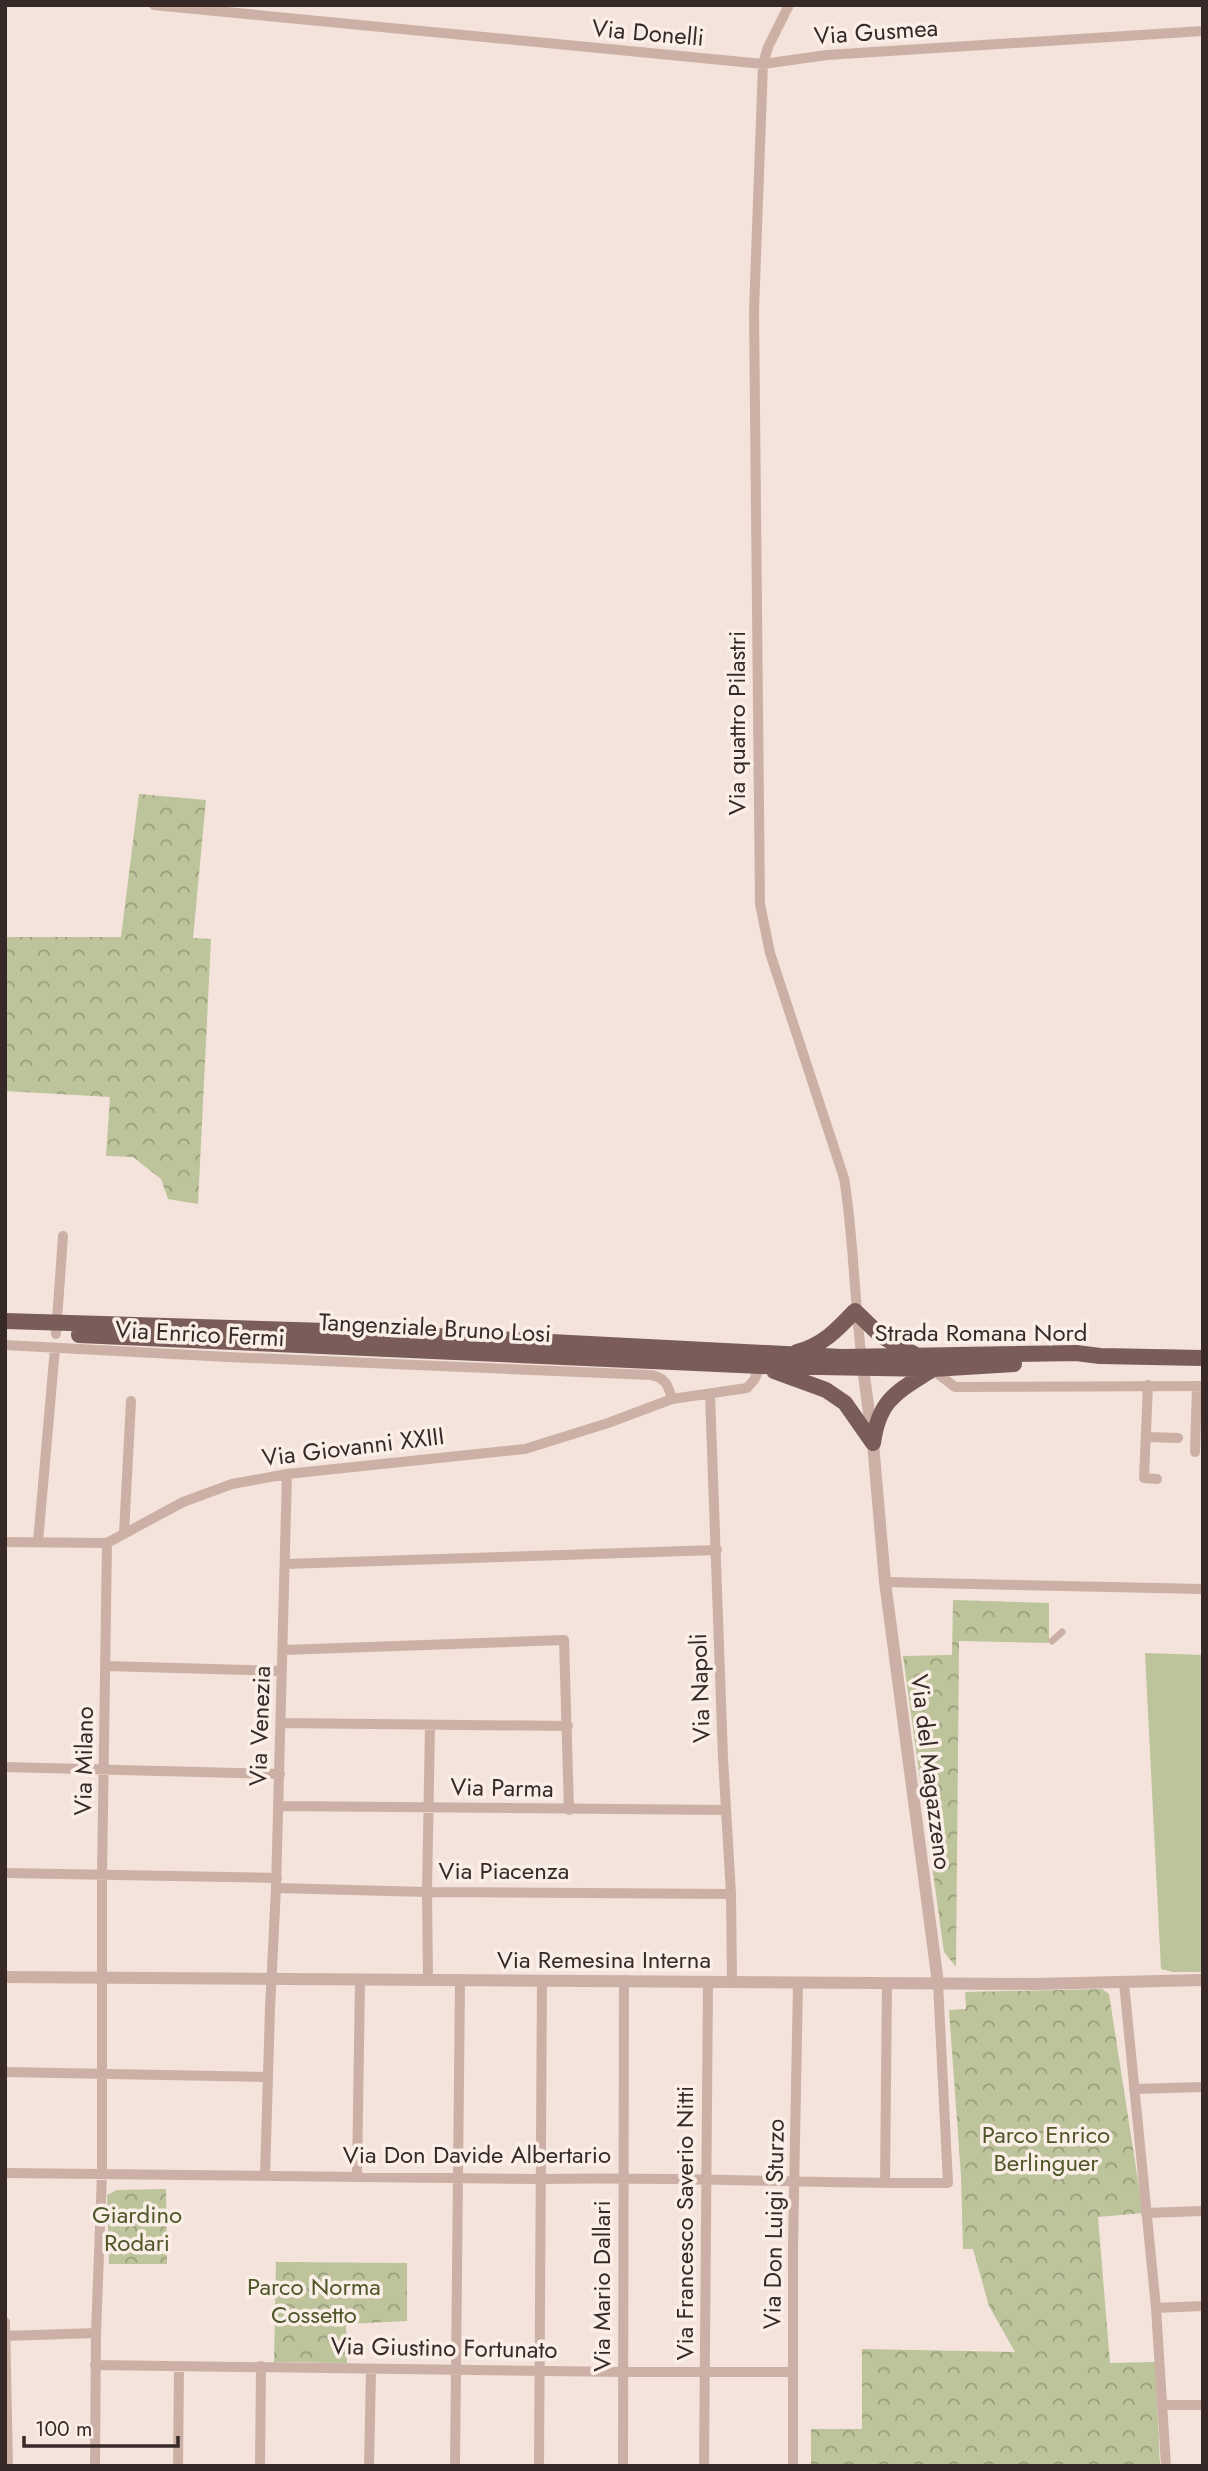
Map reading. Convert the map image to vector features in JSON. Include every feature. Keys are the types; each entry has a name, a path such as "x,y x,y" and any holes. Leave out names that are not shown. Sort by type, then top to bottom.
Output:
{"main road":[{"path":"788,1354 812,1348 825,1340 855,1311 898,1348 919,1356"},
{"name":"Tangenziale Bruno Losi","path":"5,1321 56,1335 358,1332 788,1354 862,1362"},
{"name":"Tangenziale Bruno Losi","path":"5,1332 761,1366 862,1362"},
{"name":"Strada Romana Nord","path":"862,1362 919,1356 1076,1353 1100,1356"},
{"name":"Strada Romana Nord","path":"862,1362 933,1369 1100,1356 1203,1358"},
{"path":"761,1366 826,1390 845,1403 873,1443"},
{"path":"873,1443 876,1422 884,1406 895,1394 933,1369"}],"street":[{"name":"Via Donelli","path":"154,5 763,64"},
{"name":"Via quattro Pilastri","path":"789,5 768,47 763,64 754,311 760,904 770,953 844,1178 850,1212 855,1311 862,1362"},
{"name":"Via Gusmea","path":"763,64 827,55 1203,31"},
{"path":"38,1542 63,1236"},
{"name":"Via Enrico Fermi","path":"5,1345 56,1335 228,1357 651,1375 662,1377 672,1399"},
{"name":"Via del Magazzeno","path":"862,1362 873,1443 885,1582 938,1983 948,2183"},
{"name":"Via Giovanni XXIII","path":"107,1543 183,1502 232,1484 287,1474 525,1449 608,1423 672,1399 747,1388 761,1366"},
{"path":"933,1369 955,1387 1200,1386 1195,1452"},
{"path":"1148,1385 1144,1478 1157,1479"},
{"name":"Via Napoli","path":"710,1394 725,1810 731,1894 732,1981"},
{"path":"124,1533 131,1401"},
{"path":"1146,1437 1178,1438"},
{"name":"Via Venezia","path":"265,2175 280,1773 287,1474"},
{"path":"5,1542 107,1543"},
{"name":"Via Milano","path":"95,2466 95,2365 102,2174 101,1980 107,1543"},
{"path":"285,1564 717,1550"},
{"path":"885,1582 1203,1589"},
{"path":"1052,1641 1062,1632"},
{"path":"283,1650 564,1640 569,1810"},
{"path":"107,1666 282,1671"},
{"path":"281,1723 568,1726"},
{"path":"428,1980 430,1725"},
{"path":"5,1767 280,1773"},
{"name":"Via Parma","path":"278,1806 725,1810"},
{"name":"Via Piacenza","path":"5,1873 276,1883 427,1892 731,1894"},
{"name":"Via Remesina Interna","path":"5,1978 798,1983 1125,1983 1203,1980"},
{"path":"357,2176 360,1980"},
{"path":"455,2466 460,1980"},
{"path":"539,2466 542,1980"},
{"name":"Via Mario Dallari","path":"623,2466 624,1980"},
{"name":"Via Francesco Saverio Nitti","path":"704,2466 708,1981"},
{"name":"Via Don Luigi Sturzo","path":"793,2466 793,2246 798,1983"},
{"path":"885,2183 887,1983"},
{"path":"1125,1983 1156,2308 1166,2466"},
{"path":"5,2072 268,2077"},
{"path":"1134,2089 1203,2087"},
{"name":"Via Don Davide Albertario","path":"5,2173 540,2179 623,2177 948,2183"},
{"path":"1146,2213 1203,2211"},
{"path":"1156,2308 1203,2306"},
{"path":"5,2322 8,2466"},
{"path":"6,2336 96,2333"},
{"name":"Via Giustino Fortunato","path":"95,2365 793,2372"},
{"path":"178,2466 180,2366"},
{"path":"260,2466 261,2366"},
{"path":"369,2466 371,2369"},
{"path":"1162,2405 1203,2405"}],"green space":[{"path":"139,794 206,800 193,938 211,939 198,1204 168,1199 161,1179 133,1157 106,1156 110,1097 5,1091 5,937 121,937"},
{"path":"953,1600 1049,1603 1049,1643 959,1641 956,1967 944,1952 903,1656 952,1655"},
{"path":"1145,1653 1203,1655 1203,1972 1173,1972 1161,1969"},
{"name":"Parco Enrico Berlinguer","path":"1102,1989 1109,1994 1143,2213 1098,2217 1110,2363 1155,2362 1160,2466 811,2466 811,2429 862,2429 862,2349 1015,2352 989,2306 973,2249 963,2249 961,2176 949,2010 966,2009 965,1992"},
{"name":"Giardino Rodari","path":"166,2189 167,2264 109,2264 107,2195 117,2190"},
{"name":"Parco Norma Cossetto","path":"276,2262 407,2263 407,2321 346,2324 347,2363 274,2362"}]}
